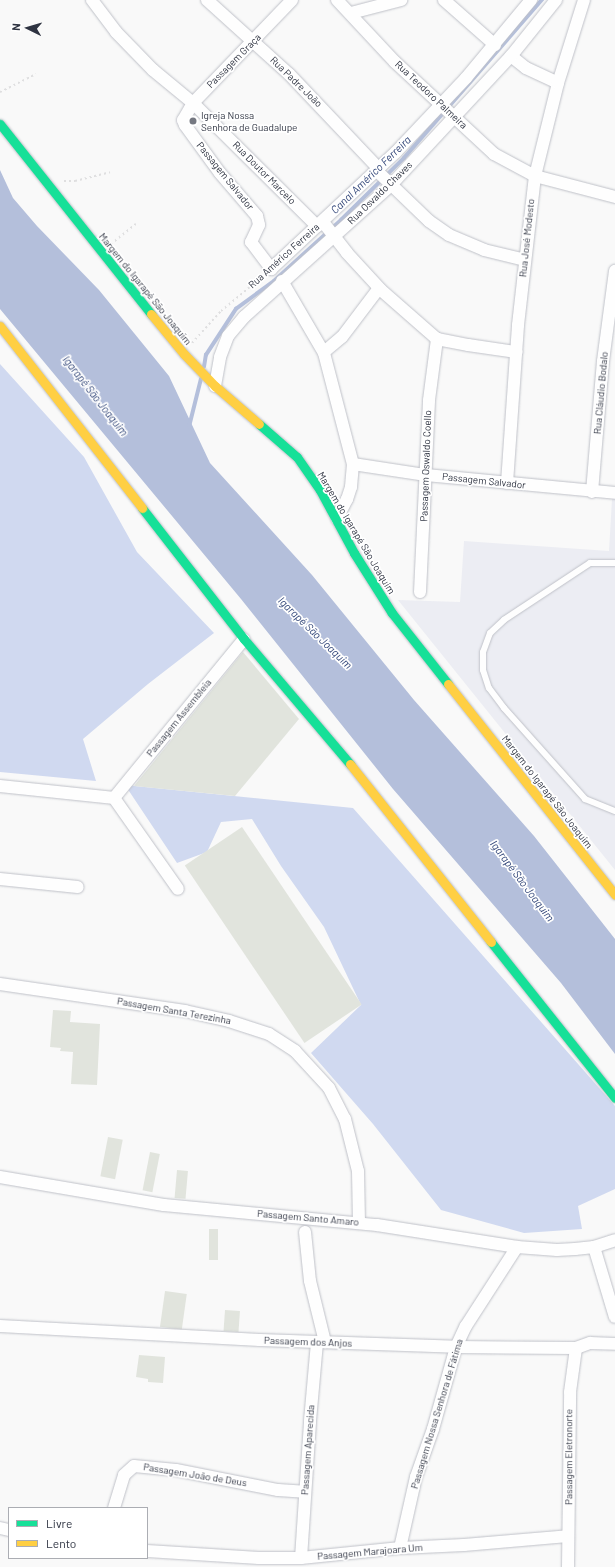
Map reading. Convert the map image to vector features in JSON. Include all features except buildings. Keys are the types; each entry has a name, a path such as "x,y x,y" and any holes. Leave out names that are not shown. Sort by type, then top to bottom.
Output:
{"street":[{"name":"Rua Doutor Marcelo","path":"92,0 116,32 153,70 193,103 327,228 360,269 379,288 437,339 468,346 516,352"},
{"name":"Rua Padre João","path":"207,0 290,74 382,177 428,221 449,235 484,250 525,260"},
{"name":"Passagem Graça","path":"185,125 184,117 193,103 292,0"},
{"name":"Rua Teodoro Palmeira","path":"337,0 351,13 395,62 494,154 535,176 615,197"},
{"path":"351,13 401,0"},
{"path":"444,0 495,45"},
{"name":"Rua Américo Ferreira","path":"271,269 327,228 382,177 495,45 531,0"},
{"name":"Rua Osvaldo Chaves","path":"215,386 220,357 228,336 244,317 282,281 327,228 382,177 453,116 512,56 556,0"},
{"name":"Rua José Modesto","path":"506,483 516,352 535,176 558,83 584,0"},
{"path":"512,56 526,68 558,83"},
{"name":"Margem do Igarapé São Joaquim","path":"0,124 100,252 184,354 215,386 282,442 297,457 320,490 354,553 392,614 615,895"},
{"name":"Passagem Salvador","path":"185,125 220,173 257,216 259,225 251,242 271,269"},
{"name":"Rua Cláudio Bodalo","path":"592,492 604,362 615,271"},
{"path":"282,281 324,352 353,464 351,487 337,519"},
{"path":"324,352 342,337 379,288"},
{"path":"0,326 244,639 328,736 615,1098"},
{"name":"Passagem Oswaldo Coello","path":"420,592 429,400 437,339"},
{"name":"Passagem Salvador","path":"353,464 426,475 615,493"},
{"name":"Passagem Assembleia","path":"114,798 244,639"},
{"path":"0,786 114,798 178,889"},
{"path":"0,879 78,887"},
{"name":"Passagem Santa Terezinha","path":"0,984 185,1011 229,1021 269,1034 295,1051 329,1088 345,1119 358,1171 359,1223"},
{"name":"Passagem Santo Amaro","path":"0,1177 164,1205 359,1223 416,1230 517,1247 557,1250 594,1247 615,1240"},
{"name":"Passagem Aparecida","path":"301,1558 304,1492 321,1342 310,1281 305,1232"},
{"name":"Passagem Nossa Senhora de Fátima","path":"400,1548 416,1477 435,1421 456,1347 466,1326 517,1247"},
{"path":"594,1247 615,1318"},
{"name":"Passagem dos Anjos","path":"0,1326 321,1342 456,1347 576,1348 590,1344 615,1344"},
{"name":"Passagem Eletronorte","path":"568,1567 570,1392 576,1348"},
{"name":"Passagem João de Deus","path":"114,1507 124,1475 134,1466 176,1470 278,1490 304,1492"},
{"name":"Passagem Marajoara Um","path":"148,1551 259,1558 301,1558 400,1548 464,1545 568,1536"}],"lane":[{"path":"615,563 590,563 504,620 490,633 483,652 483,670 489,688 504,708 585,799 615,811"}],"path":[{"path":"0,92 36,74"},
{"path":"45,181 75,182 110,172"},
{"path":"100,252 136,224"},
{"name":"Rua Américo Ferreira","path":"184,354 200,333 221,312 271,269"}],"shaded area":[{"path":"0,364 84,457 137,552 214,633 148,684 83,739 96,781 0,772"},
{"path":"612,499 615,499 615,870 398,600 460,602 464,541 609,551"},
{"path":"125,785 353,808 615,1106 615,1189 578,1206 582,1229 524,1233 441,1210 373,1124 311,1053 361,1005 324,927 281,866 252,819 221,822 207,852 177,863"}],"water":[{"name":"Igarapé São Joaquim","path":"0,170 13,198 37,226 99,290 169,376 210,463 312,575 414,700 534,836 615,939 615,1054 561,983 393,789 241,599 0,309"}],"waterway":[{"name":"Canal Américo Ferreira","path":"204,367 206,355 236,309 274,281 341,220 404,158 542,0"},
{"path":"189,427 201,379"}],"traffic: fast":[{"path":"0,124 151,314"},
{"path":"259,424 297,457 320,490 354,553 392,613 448,684"},
{"path":"142,508 244,639 350,764"},
{"path":"491,942 615,1098"}],"traffic: slow":[{"path":"151,314 184,354 215,386 259,424"},
{"path":"0,326 142,508"},
{"path":"448,684 615,895"},
{"path":"350,764 491,942"}],"place":[{"name":"Igreja Nossa Senhora de Guadalupe","path":"193,121"}]}
